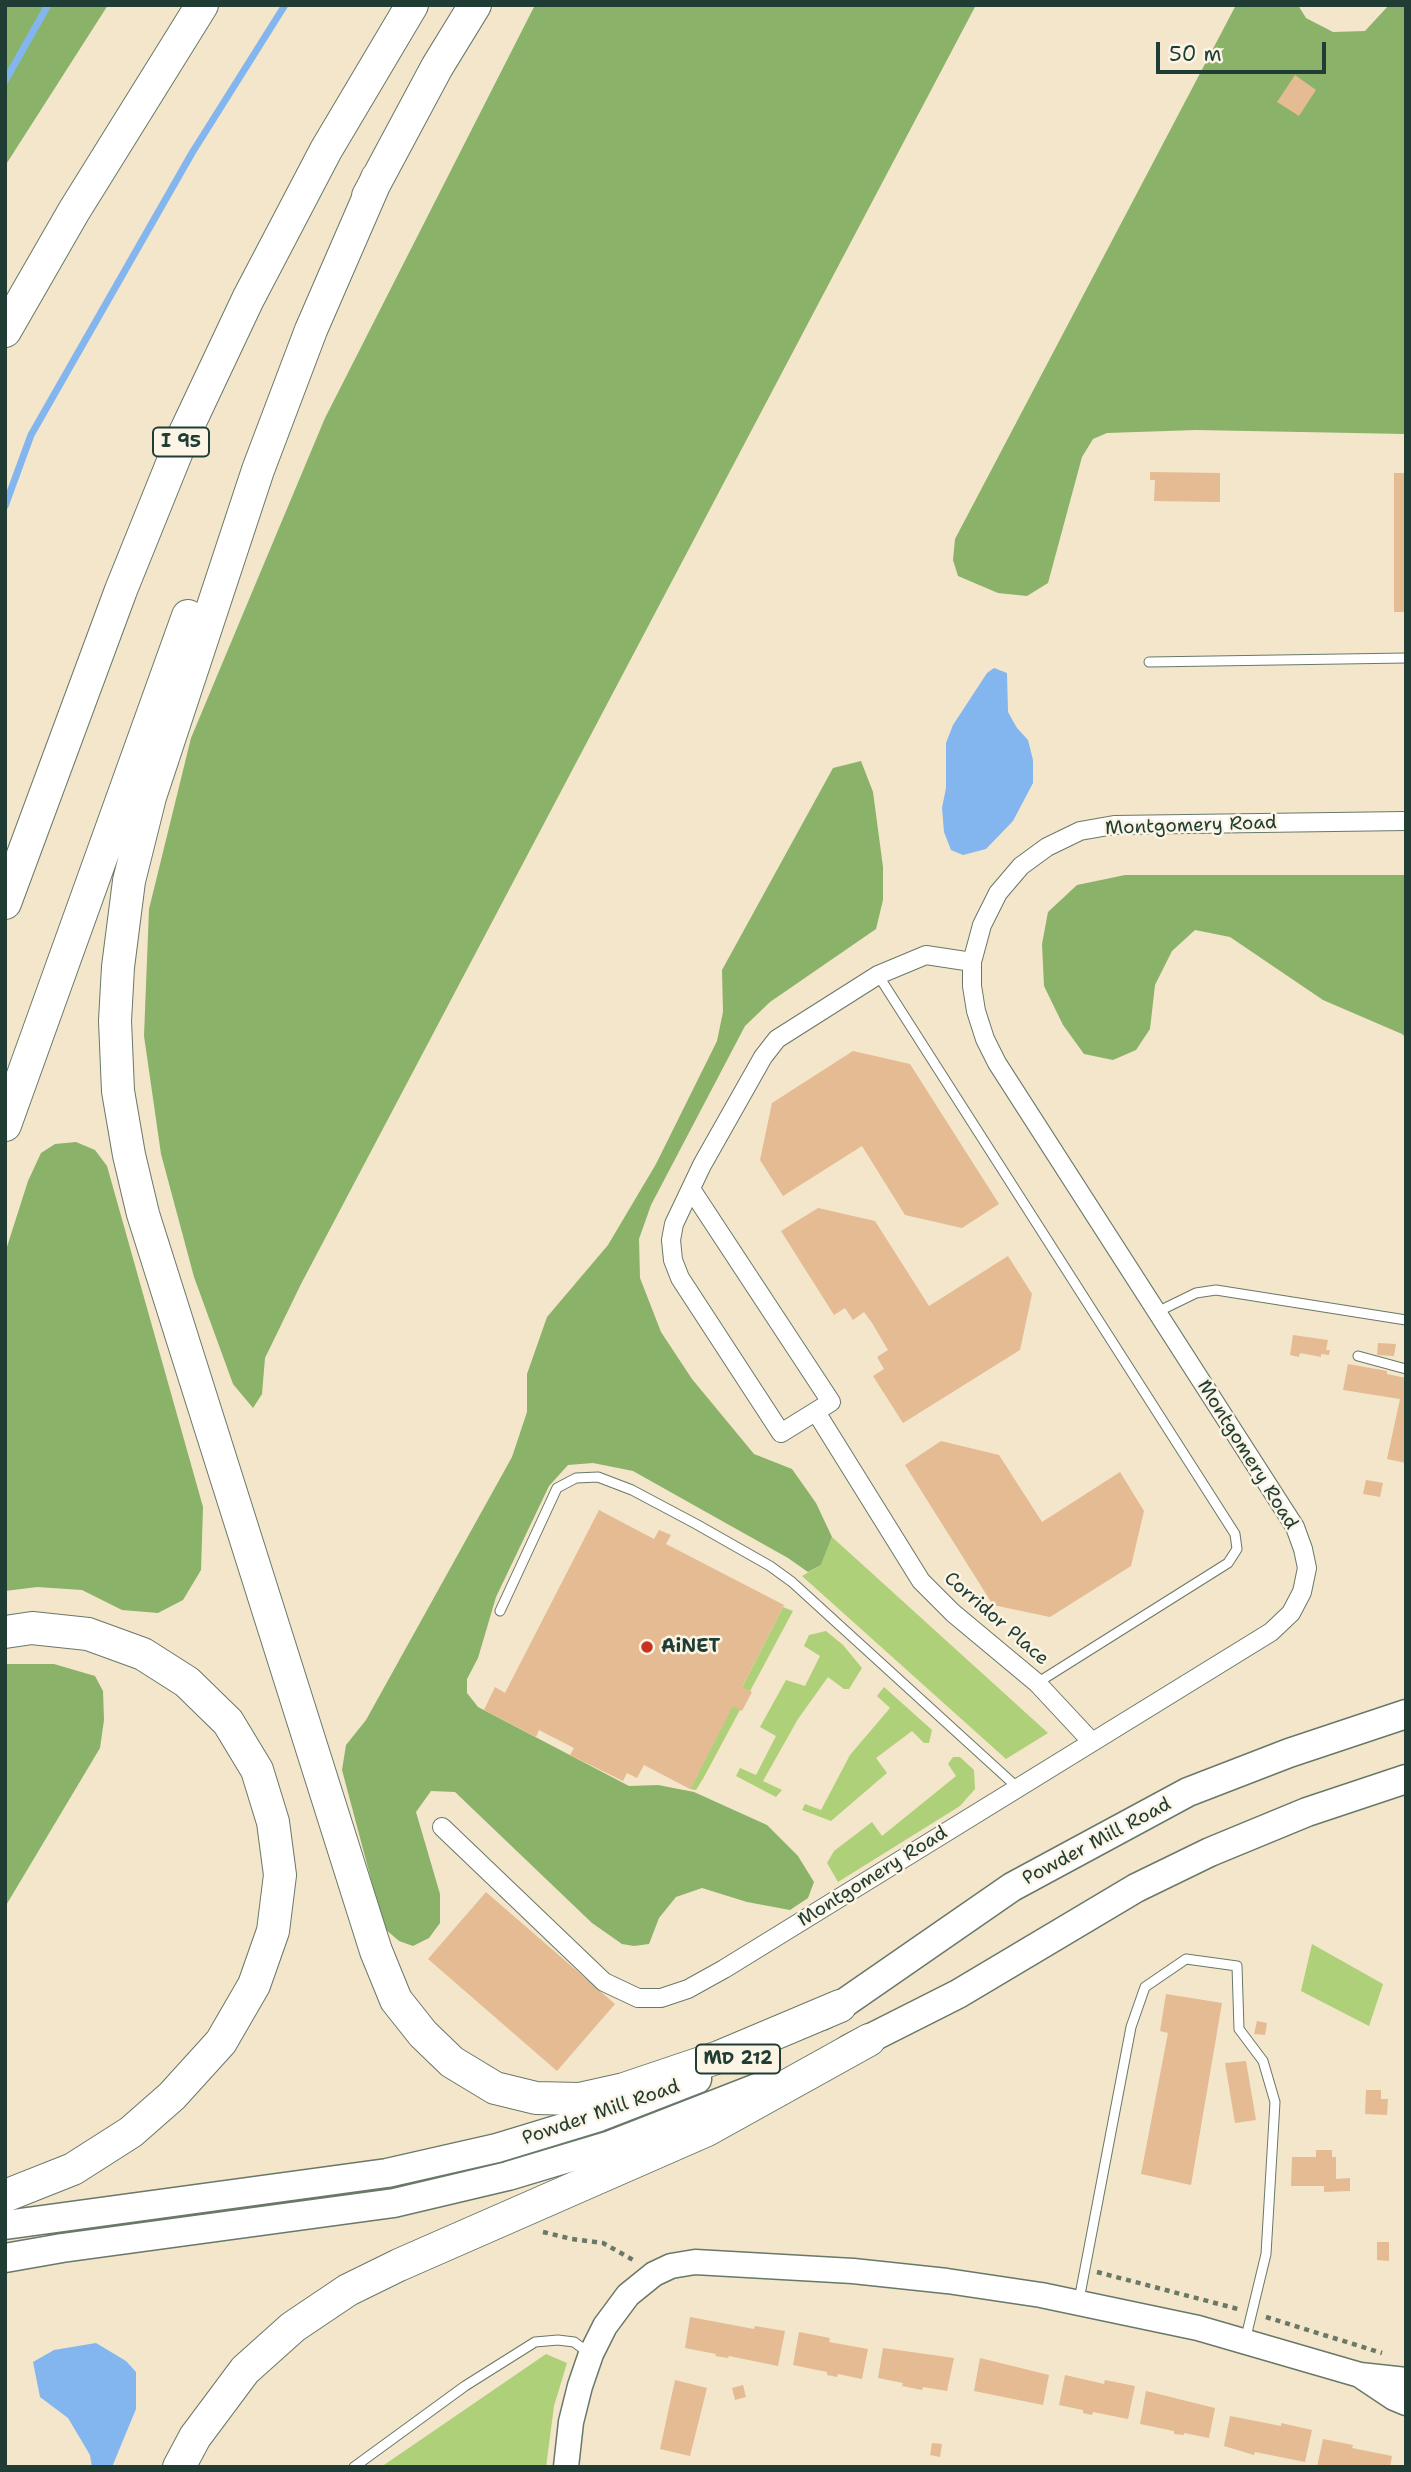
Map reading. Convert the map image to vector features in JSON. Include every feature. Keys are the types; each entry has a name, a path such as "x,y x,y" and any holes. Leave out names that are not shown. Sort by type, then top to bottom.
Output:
{"highway":[{"path":"5,331 74,211 202,5"},
{"name":"I 95","path":"5,903 121,590 182,439 248,299 326,150 412,5"},
{"path":"5,1125 242,464 300,325 437,67 475,5"},
{"path":"377,178 311,330 258,470 150,797 129,881 118,967 115,1021 120,1104 143,1214 376,1951 396,2000 423,2034 452,2063 495,2088 536,2098 579,2099 624,2089 719,2057 839,2006"},
{"path":"5,1632 32,1628 88,1634 144,1654 187,1682 228,1722 257,1770 273,1822 280,1875 273,1931 254,1985 221,2042 172,2096 131,2132 73,2169 5,2196"},
{"path":"179,2467 195,2437 245,2370 293,2327 348,2290 399,2264 707,2130 869,2040"}],"main road":[{"name":"Powder Mill Road","path":"5,2224 387,2172 497,2148 599,2117 688,2083 768,2046 839,2006 1012,1887 1175,1799 1289,1753 1406,1714"},
{"name":"Powder Mill Road","path":"5,2258 394,2203 508,2176 608,2146 700,2112 869,2040 958,1994 1136,1888 1210,1852 1307,1812 1404,1781"}],"street":[{"name":"Montgomery Road","path":"442,1827 604,1982 638,1998 662,1998 688,1989 724,1969 1270,1632 1291,1613 1303,1591 1307,1568 1294,1527 997,1063 985,1040 976,1011 972,962 982,925 998,893 1021,866 1047,847 1080,831 1114,825 1406,821"},
{"path":"691,1189 831,1402 781,1433 680,1278 673,1259 671,1240 674,1224 702,1165 763,1057 777,1039 878,975 926,955 972,962"},
{"name":"Corridor Place","path":"816,1412 922,1581 953,1613 1037,1683 1092,1742"},
{"path":"566,2467 571,2421 591,2354 617,2308 641,2283 654,2274 671,2266 695,2262 853,2271 947,2281 1079,2302 1245,2341 1360,2375 1406,2380"},
{"path":"1360,2375 1406,2403"}],"lane":[{"path":"1149,662 1406,658"},
{"path":"878,975 1234,1534 1237,1549 1227,1563 1037,1683"},
{"path":"1157,1312 1196,1293 1216,1290 1406,1320"},
{"path":"1358,1356 1406,1369"},
{"path":"499,1611 557,1488 576,1478 598,1477 632,1490 781,1574 1018,1788"},
{"path":"1079,2302 1130,2027 1145,1987 1186,1959 1237,1966 1239,2029 1263,2061 1275,2102 1266,2254 1245,2341"},
{"path":"354,2467 465,2386 535,2342 575,2342 591,2354"}],"path":[{"path":"533,2228 572,2239 603,2243 635,2261"}],"green space":[{"path":"5,5 108,5 5,166"},
{"path":"535,5 976,5 301,1284 265,1358 262,1394 253,1408 233,1384 194,1277 161,1154 144,1036 149,909 191,738 325,418"},
{"path":"1236,5 1298,5 1306,18 1333,32 1365,31 1389,5 1406,5 1406,434 1196,430 1107,433 1093,439 1082,457 1048,583 1027,596 998,593 958,576 953,560 955,539"},
{"path":"861,761 873,792 883,867 883,900 876,929 770,1002 745,1026 651,1205 639,1239 640,1278 661,1332 692,1379 754,1454 792,1469 816,1503 832,1537 821,1565 808,1572 788,1558 633,1471 593,1463 568,1465 549,1486 496,1597 478,1658 467,1679 467,1693 478,1707 629,1786 658,1785 694,1792 767,1825 798,1856 814,1882 808,1898 790,1910 747,1902 702,1888 676,1897 659,1918 649,1944 622,1944 592,1923 455,1792 431,1791 416,1812 440,1894 440,1923 429,1938 413,1946 399,1941 384,1928 342,1770 346,1745 366,1720 512,1457 527,1412 527,1374 547,1317 608,1245 656,1164 717,1041 723,1012 722,970 833,768"},
{"path":"1125,875 1406,875 1406,1038 1323,1000 1230,937 1195,930 1172,951 1155,985 1150,1029 1136,1050 1113,1060 1084,1054 1063,1025 1044,986 1042,944 1048,912 1077,885"},
{"path":"76,1142 95,1150 107,1166 203,1507 201,1570 183,1600 158,1613 122,1610 82,1590 37,1587 5,1591 5,1253 28,1181 41,1153 55,1144"},
{"path":"832,1537 1048,1733 1006,1759 802,1576 821,1565"},
{"path":"783,1607 793,1611 704,1777 696,1790 690,1789"},
{"path":"826,1631 843,1645 862,1668 849,1689 844,1689 828,1677 798,1719 763,1781 782,1790 776,1797 736,1776 740,1768 756,1775 776,1736 760,1727 786,1680 805,1686 820,1656 804,1646 809,1635"},
{"path":"5,1664 54,1664 95,1676 103,1691 104,1720 100,1748 5,1907"},
{"path":"884,1687 932,1730 929,1743 924,1743 912,1731 876,1758 887,1773 831,1821 802,1810 805,1804 821,1810 850,1755 890,1708 877,1696"},
{"path":"953,1757 960,1757 974,1770 975,1789 960,1806 838,1882 827,1863 834,1851 872,1822 882,1836 956,1776 948,1764"},
{"path":"1312,1944 1383,1984 1369,2026 1301,1991"},
{"path":"546,2354 567,2363 554,2406 546,2467 381,2467"}],"water":[{"path":"994,668 1007,673 1008,712 1028,740 1033,760 1033,783 1013,821 986,849 963,855 951,850 944,832 942,808 946,788 946,743 953,725 987,673"},
{"path":"96,2343 126,2361 136,2372 136,2409 112,2467 92,2467 90,2455 68,2418 40,2397 33,2362 54,2350"}],"building":[{"path":"1295,75 1316,90 1299,116 1277,102"},
{"path":"1150,472 1220,473 1220,502 1154,501 1155,480 1150,480"},
{"path":"1394,473 1406,473 1406,612 1394,612"},
{"path":"853,1051 910,1064 999,1204 962,1228 905,1215 862,1146 783,1196 760,1160 772,1103"},
{"path":"818,1208 875,1221 929,1306 1008,1256 1032,1294 1020,1350 903,1423 873,1376 884,1369 877,1357 888,1350 872,1323 864,1312 853,1320 845,1308 834,1315 781,1231"},
{"path":"1293,1335 1328,1340 1326,1350 1330,1350 1329,1355 1290,1355"},
{"path":"1378,1343 1396,1344 1394,1356 1377,1355"},
{"path":"1348,1364 1387,1371 1387,1374 1406,1378 1406,1463 1387,1459 1400,1399 1343,1390"},
{"path":"941,1441 999,1455 1042,1522 1120,1472 1144,1511 1131,1566 1050,1617 993,1605 905,1465"},
{"path":"1366,1480 1383,1483 1380,1497 1363,1494"},
{"name":"AiNET","path":"599,1510 654,1539 659,1530 671,1535 666,1544 784,1605 742,1687 752,1692 742,1711 733,1706 690,1789 644,1765 637,1778 627,1773 623,1781 570,1755 574,1748 539,1730 536,1737 484,1710 495,1687 505,1693"},
{"path":"486,1892 615,2004 557,2071 428,1959"},
{"path":"1166,1994 1222,2003 1191,2185 1141,2174 1168,2033 1160,2031"},
{"path":"1257,2021 1267,2023 1265,2035 1254,2034"},
{"path":"1246,2061 1256,2120 1235,2123 1225,2063"},
{"path":"1366,2090 1381,2090 1381,2099 1388,2099 1387,2115 1365,2114"},
{"path":"1316,2150 1332,2150 1332,2157 1336,2157 1336,2179 1350,2178 1350,2191 1324,2192 1324,2186 1291,2186 1292,2157 1316,2157"},
{"path":"1377,2242 1389,2242 1389,2261 1377,2260"},
{"path":"690,2317 754,2329 755,2326 785,2331 778,2366 729,2356 715,2356 716,2354 685,2348"},
{"path":"799,2332 830,2338 829,2342 868,2349 862,2379 838,2374 837,2377 827,2375 827,2372 793,2365"},
{"path":"883,2348 954,2358 947,2391 923,2387 922,2390 878,2378"},
{"path":"980,2358 1049,2375 1043,2405 974,2391"},
{"path":"1065,2375 1104,2384 1105,2380 1135,2386 1128,2419 1093,2412 1092,2415 1083,2413 1083,2410 1059,2405"},
{"path":"675,2380 707,2388 690,2456 660,2449"},
{"path":"743,2385 746,2397 735,2400 732,2388"},
{"path":"1146,2391 1215,2408 1209,2438 1184,2433 1174,2434 1174,2431 1140,2424"},
{"path":"1230,2416 1312,2430 1305,2462 1255,2452 1254,2455 1224,2446"},
{"path":"1323,2439 1392,2456 1390,2467 1317,2467"},
{"path":"932,2443 942,2444 940,2457 930,2455"}],"waterway":[{"path":"5,81 48,5"},
{"path":"5,506 31,435 192,153 285,5"}],"place":[{"name":"AiNET","path":"647,1647"}]}
